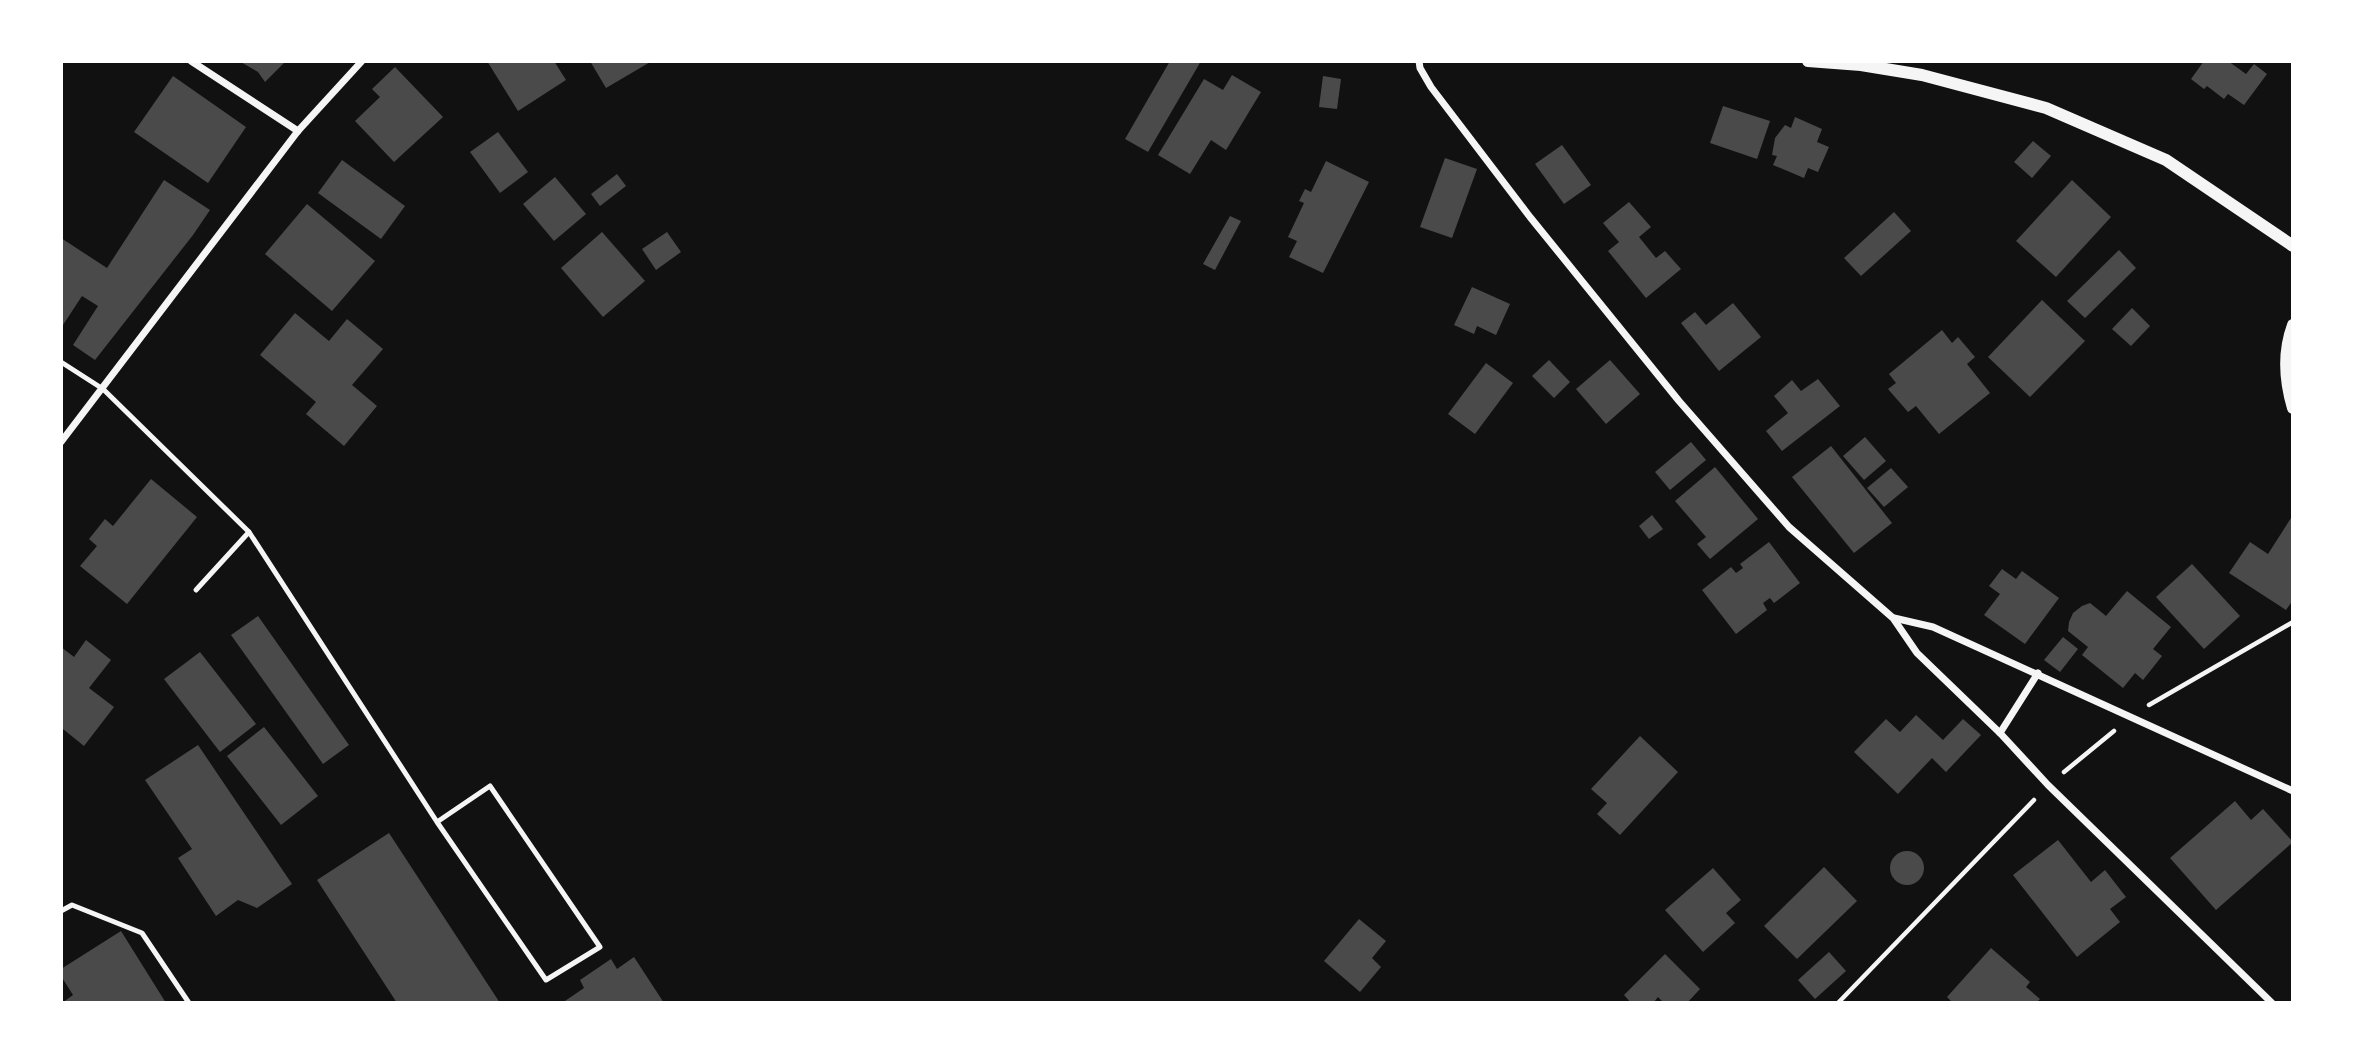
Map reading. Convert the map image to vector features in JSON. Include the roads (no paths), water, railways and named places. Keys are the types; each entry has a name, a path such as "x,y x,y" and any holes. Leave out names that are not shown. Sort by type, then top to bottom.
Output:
{"street":[{"path":"191,61 298,131"},
{"path":"61,442 298,131 362,61"},
{"path":"1419,61 1431,87 1530,216 1679,401 1788,527 1893,618 1917,653 2000,733 2048,785 2273,1003"},
{"path":"1808,61 1861,65 1922,75 2046,108 2166,160 2293,246"},
{"path":"2293,325 2286,352 2287,388 2293,408"},
{"path":"1893,618 1933,626 2293,791"},
{"path":"2000,733 2038,673"}],"lane":[{"path":"61,362 103,389 249,532 437,822 546,980 600,947 490,786 437,822"},
{"path":"195,590 249,532"},
{"path":"61,911 72,905 142,933 190,1003"}]}
